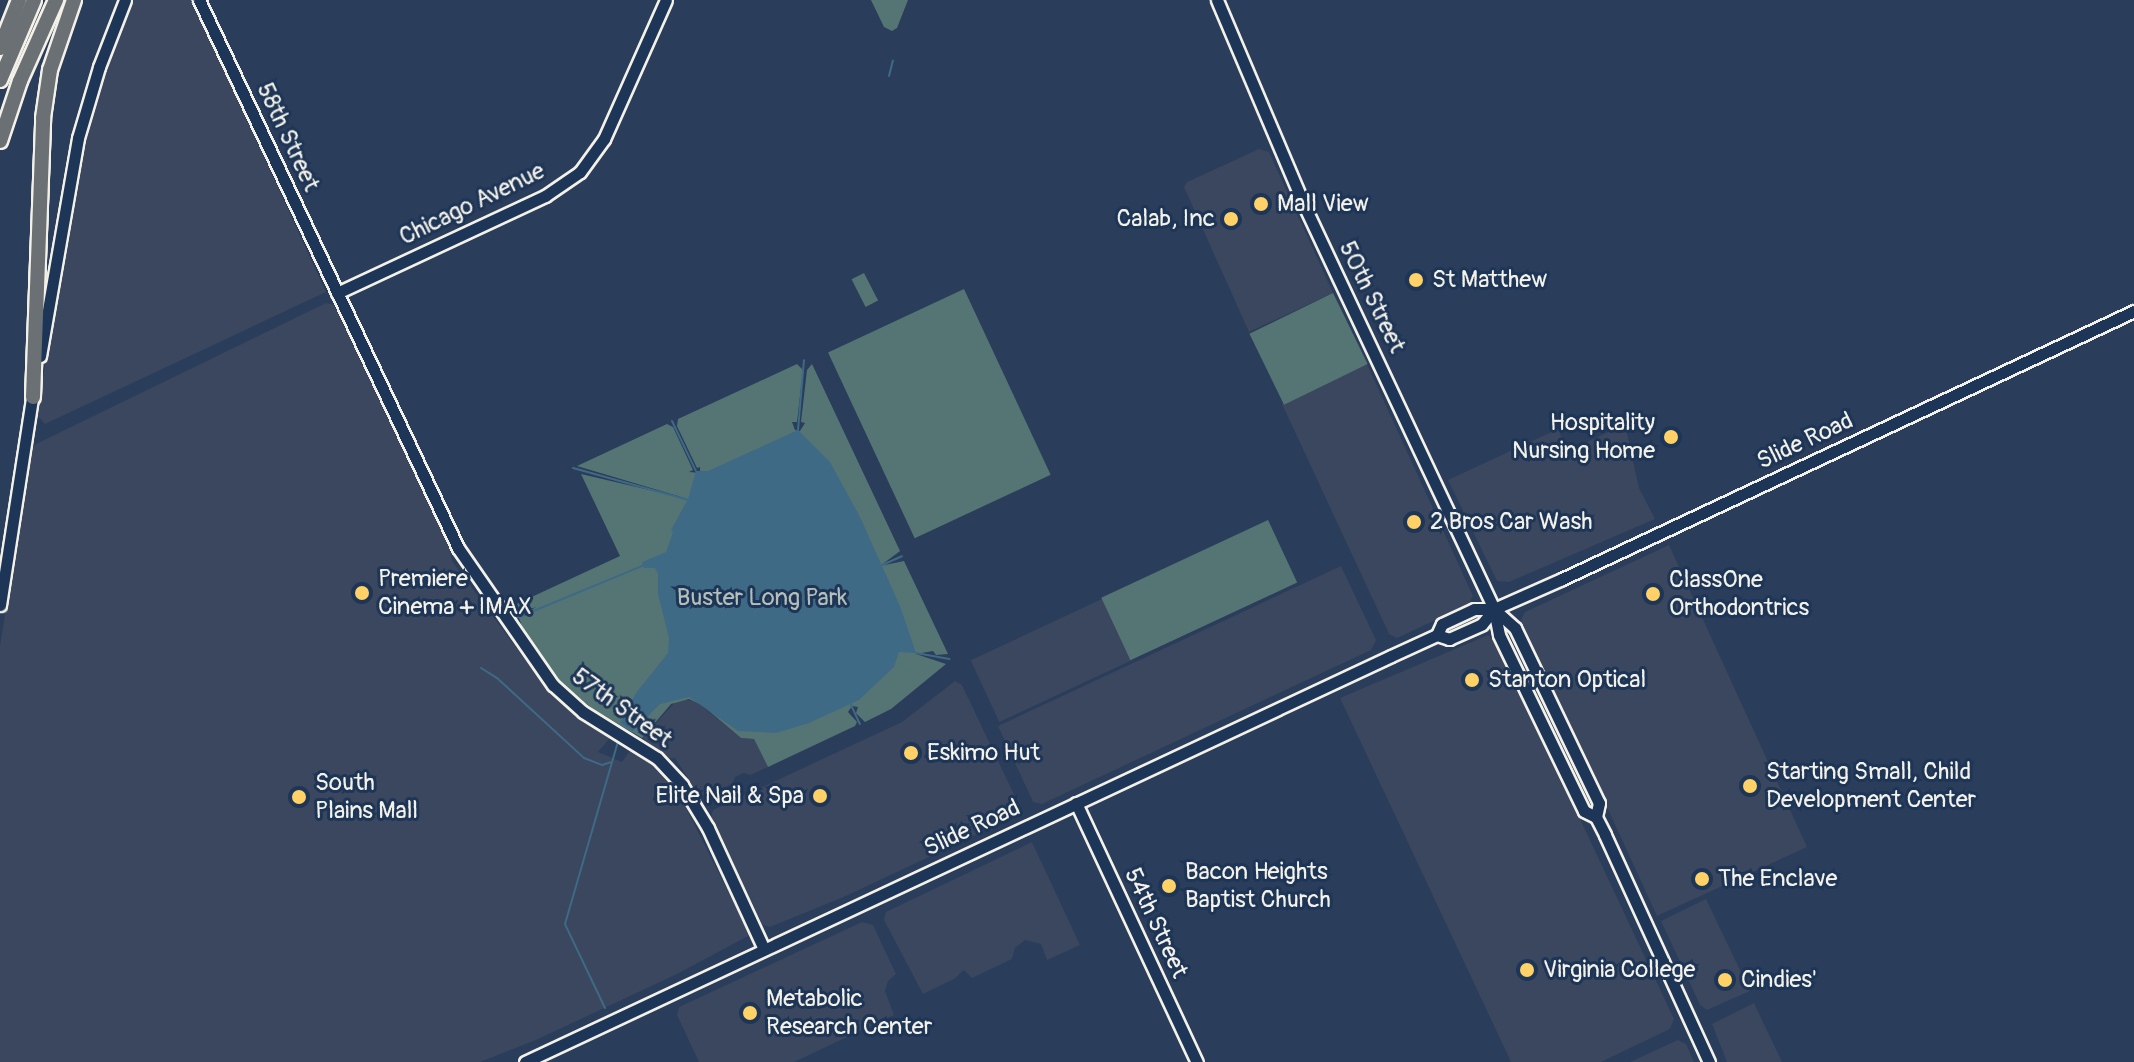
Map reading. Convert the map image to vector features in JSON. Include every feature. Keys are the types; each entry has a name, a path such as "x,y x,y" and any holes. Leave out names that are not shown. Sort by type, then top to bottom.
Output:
{"highway":[{"path":"0,48 19,0"},
{"path":"0,80 34,0"},
{"path":"0,141 20,81 56,0"},
{"path":"33,397 43,118 50,70 74,0"}],"main road":[{"path":"0,605 78,138 99,67 125,0"},
{"name":"58th Street","path":"199,0 337,293"},
{"name":"Chicago Avenue","path":"337,293 545,196 580,172 604,139 666,0"},
{"name":"50th Street","path":"1217,0 1303,203 1494,609 1499,635 1584,811 1596,817"},
{"name":"57th Street","path":"337,293 464,557 553,685 590,716 650,753 682,785 704,819 764,949"},
{"name":"Slide Road","path":"525,1062 1437,635 1449,639 1482,624 1494,609 2134,311"},
{"name":"50th Street","path":"1494,609 1515,628 1599,803 1596,817 1709,1062"},
{"name":"54th Street","path":"1076,803 1197,1062"}],"shaded area":[{"path":"132,0 192,0 326,292 45,424 37,415 77,168 105,68"},
{"path":"1259,149 1269,152 1333,293 1249,332 1184,187 1187,182"},
{"path":"326,303 334,305 450,549 452,561 549,692 578,718 610,738 598,752 622,762 631,749 651,764 679,794 750,935 677,974 536,1040 480,1062 0,1062 0,646 32,446"},
{"path":"1367,364 1473,596 1468,605 1397,638 1389,634 1282,404"},
{"path":"1625,424 1639,488 1655,519 1509,582 1497,581 1448,480 1558,429 1568,451"},
{"path":"798,430 830,462 860,517 900,606 916,653 899,652 894,667 859,700 809,723 776,733 738,731 689,697 660,704 633,731 620,723 636,693 668,653 669,638 658,594 658,574 655,568 644,568 642,562 666,552 671,530 688,499 696,471 708,471"},
{"path":"1669,545 1807,847 1657,916 1521,620 1525,612"},
{"path":"1341,566 1376,640 1371,650 1042,804 1033,802 998,726"},
{"path":"1102,599 1131,661 999,722 971,660"},
{"path":"1488,635 1497,642 1674,1019 1670,1029 1601,1062 1511,1062 1340,698"},
{"path":"955,681 962,685 1020,807 1018,815 846,896 770,927 763,925 711,817 713,810 902,722"},
{"path":"678,699 696,701 741,738 754,739 768,767 750,775 744,773 735,777 732,784 707,795 699,795 675,758 668,758 642,738"},
{"path":"1032,842 1080,945 1047,960 1041,944 1025,940 1015,948 1012,959 972,978 964,970 954,979 923,994 884,920 886,912"},
{"path":"1706,899 1750,991 1707,1010 1700,1005 1661,921"},
{"path":"862,922 873,925 896,974 888,981 885,991 894,1015 794,1062 699,1062 677,1015 679,1007"},
{"path":"1754,1003 1782,1062 1727,1062 1712,1024"},
{"path":"1678,1040 1686,1044 1694,1062 1630,1062"}],"green space":[{"path":"871,0 908,0 897,28 892,31 884,27"},
{"path":"864,273 878,301 866,307 852,279"},
{"path":"964,289 1051,475 915,538 828,352"},
{"path":"1333,293 1368,364 1284,405 1249,334"},
{"name":"Buster Long Park","path":"797,364 803,370 797,422 792,422 795,430 800,431 805,423 801,422 807,370 812,364 900,551 880,566 904,561 948,654 936,655 933,651 916,654 946,664 891,709 865,722 856,713 858,707 852,706 848,712 857,722 855,726 768,767 754,739 741,738 702,705 689,699 671,704 642,738 593,709 558,680 524,632 519,618 536,607 516,614 510,607 620,556 581,474 688,499 577,466 667,424 673,427 693,470 689,472 700,473 700,467 697,468 677,426 678,419"},
{"path":"1268,520 1297,583 1130,660 1101,598"}],"waterway":[{"path":"889,76 893,60"},
{"path":"798,430 804,360"},
{"path":"672,421 696,471"},
{"path":"573,468 688,500"},
{"path":"880,566 902,556"},
{"path":"514,619 642,566"},
{"path":"916,653 949,659"},
{"path":"481,668 497,678 584,758 602,765 611,762"},
{"path":"851,705 860,724"},
{"path":"605,1008 565,924 618,742"}],"place":[{"name":"Mall View","path":"1261,204"},
{"name":"Calab, Inc","path":"1231,219"},
{"name":"St Matthew","path":"1416,280"},
{"name":"Hospitality Nursing Home","path":"1671,437"},
{"name":"2 Bros Car Wash","path":"1414,522"},
{"name":"Premiere Cinema + IMAX","path":"362,593"},
{"name":"ClassOne Orthodontrics","path":"1653,594"},
{"name":"Stanton Optical","path":"1472,680"},
{"name":"Eskimo Hut","path":"911,753"},
{"name":"Starting Small, Child Development Center","path":"1750,786"},
{"name":"Elite Nail & Spa","path":"820,796"},
{"name":"South Plains Mall","path":"299,797"},
{"name":"The Enclave","path":"1702,879"},
{"name":"Bacon Heights Baptist Church","path":"1169,886"},
{"name":"Virginia College","path":"1527,970"},
{"name":"Cindies'","path":"1725,980"},
{"name":"Metabolic Research Center","path":"750,1013"}]}
